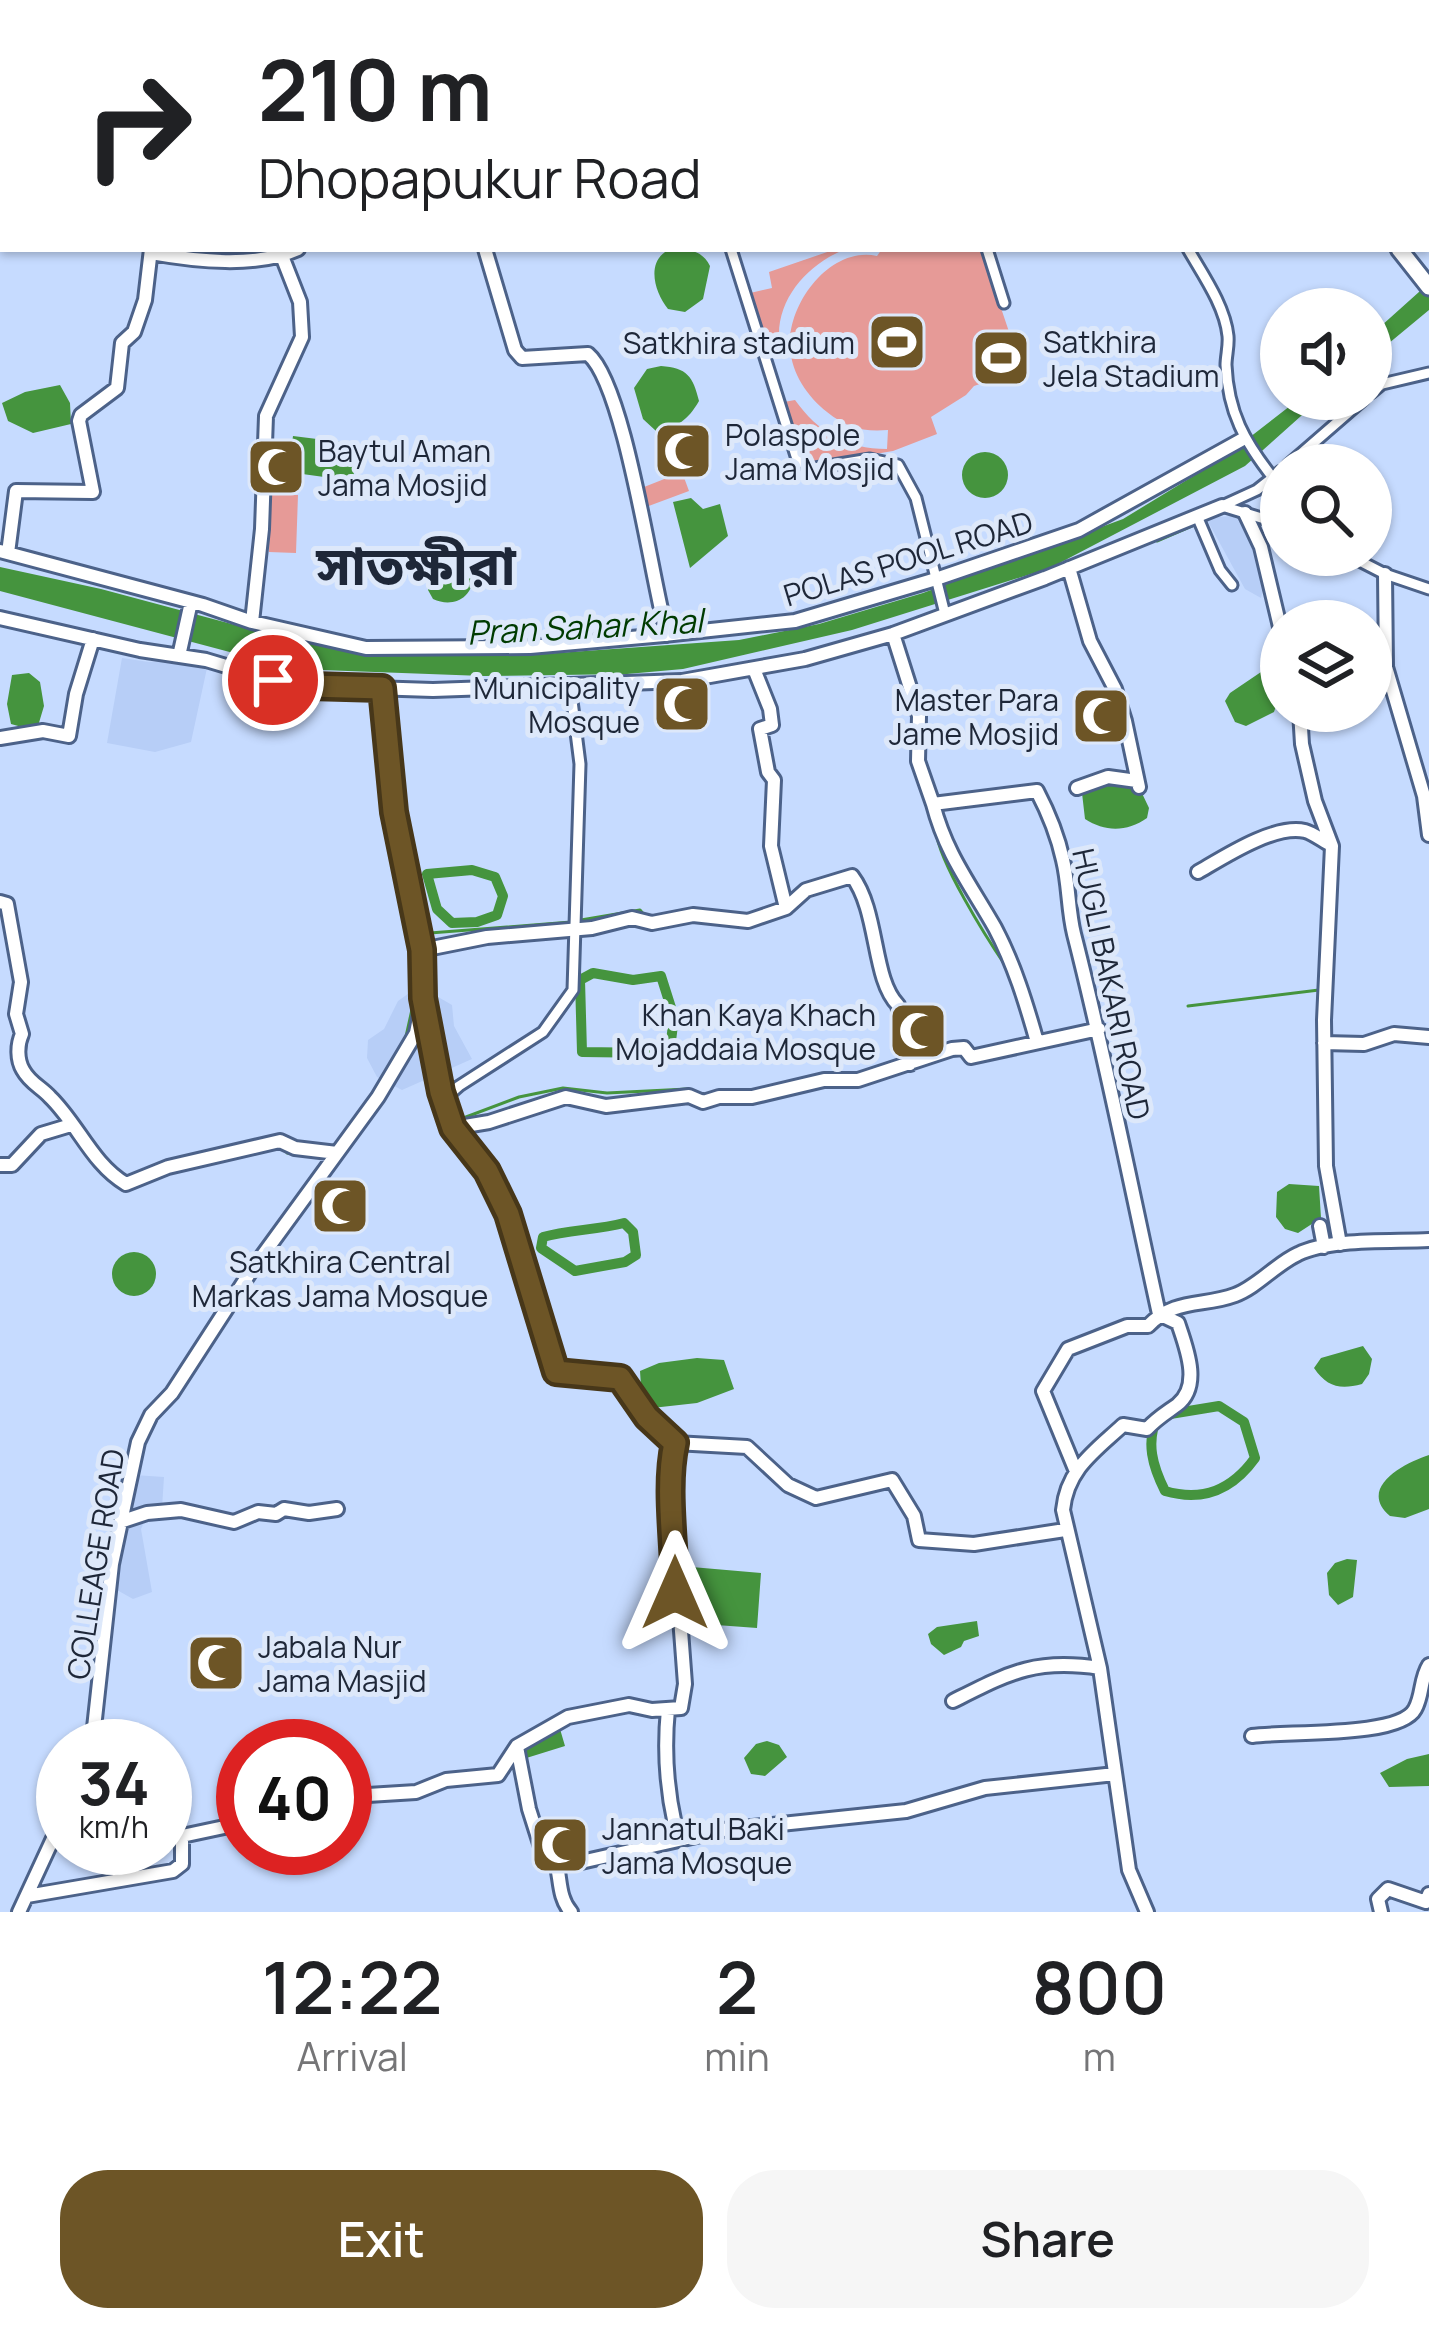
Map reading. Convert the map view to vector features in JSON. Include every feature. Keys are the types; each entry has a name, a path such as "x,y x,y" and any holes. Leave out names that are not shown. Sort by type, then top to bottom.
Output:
{"highway":[{"path":"1401,252 1426,283"}],"street":[{"path":"4,552 16,491 92,492 79,421 118,388 122,343 134,332 142,313 151,252"},
{"path":"155,252 179,258 291,252"},
{"path":"485,252 515,350 522,358 588,354 604,371 623,432 667,635"},
{"path":"732,252 800,462 809,469 870,459 898,465 916,498 945,614"},
{"path":"988,252 1004,304"},
{"path":"1190,252 1219,306 1228,335 1226,365 1232,407 1243,439 1260,461"},
{"path":"252,622 262,529 266,416 302,337 300,302 282,256"},
{"path":"1392,382 1429,373"},
{"path":"1312,444 1340,420"},
{"name":"POLAS POOL ROAD","path":"4,552 252,622 366,648 530,647 667,635 795,621 936,579 1079,530 1243,439"},
{"path":"0,618 310,686 682,681 754,669 893,634 1070,568 1222,506 1260,485"},
{"path":"1222,506 1260,518"},
{"path":"1245,513 1261,548 1274,600"},
{"path":"1197,516 1220,570 1232,585"},
{"path":"1070,568 1090,641 1115,688 1137,784 1108,777 1077,788"},
{"path":"1385,576 1386,667 1424,796 1429,835"},
{"path":"1391,576 1429,589"},
{"path":"178,656 190,602"},
{"path":"893,634 919,716 918,761 942,841 994,927 1031,1011 1037,1042"},
{"path":"0,738 43,731 69,736 93,639"},
{"path":"754,669 770,709 772,725 760,729 768,772 774,780 771,846 786,908"},
{"path":"443,1100 543,1032 573,990 580,764 570,685"},
{"name":"COLLEAGE ROAD","path":"95,1719 120,1522 138,1442 151,1415 172,1393 416,1034 423,998 422,950 394,812 382,688"},
{"path":"1301,732 1332,846 1324,1042 1326,1166 1340,1244"},
{"name":"HUGLI BAKARI ROAD","path":"933,803 1037,791 1063,859 1073,929 1160,1314 1178,1323 1188,1356 1190,1386 1182,1402 1159,1415 1147,1429 1124,1425 1075,1469"},
{"path":"1198,872 1252,841 1284,834 1304,831 1332,846"},
{"path":"422,950 632,918 652,923 693,916 748,921 786,908 806,890 851,876 873,920 872,938 880,950 891,998 898,1005 910,1064"},
{"path":"0,902 7,904 6,934 21,982 16,1014 22,1034 17,1044 22,1069 110,1174 126,1184 168,1167 280,1141 337,1153"},
{"path":"423,998 443,1100 453,1128 487,1171 508,1214 556,1372 620,1378 647,1417 675,1443 747,1447 788,1485 816,1498 892,1480 914,1516 919,1540 974,1544 1065,1530"},
{"path":"453,1128 489,1122 566,1097 606,1106 689,1096 703,1102 824,1080 858,1080 952,1049 964,1048 970,1057 1099,1028"},
{"path":"1324,1042 1364,1044 1394,1034 1426,1035"},
{"path":"0,1165 12,1166 41,1134 71,1125"},
{"path":"1320,1226 1324,1247"},
{"path":"1147,1912 1129,1870 1100,1668 1065,1530 1065,1492 1075,1469 1043,1391 1068,1349 1127,1326 1148,1326 1184,1302 1237,1295 1303,1251 1340,1244 1429,1240"},
{"path":"372,1795 416,1792 446,1780 498,1775 517,1746 568,1717 629,1705 680,1708 685,1684 669,1472 675,1443"},
{"path":"120,1522 181,1510 234,1522 258,1512 337,1509"},
{"path":"953,1701 1022,1669 1058,1661 1100,1668"},
{"path":"1252,1736 1362,1729 1405,1721 1416,1708 1429,1665"},
{"path":"668,1708 664,1750 668,1795 675,1825 692,1837"},
{"path":"517,1746 542,1850 556,1858 564,1904 571,1912"},
{"path":"581,1862 692,1837 905,1811 986,1788 1115,1774"},
{"path":"26,1896 173,1871 182,1864 182,1836 216,1829"},
{"path":"19,1912 36,1875"},
{"path":"1382,1912 1378,1899 1388,1889 1426,1902 1429,1894"}],"shaded area":[{"path":"694,252 710,266 703,299 685,312 668,309 659,294 654,276 663,254"},
{"path":"840,252 817,265 794,288 781,318 781,351 769,354 784,402 795,400 823,430 846,442 887,449 888,430 848,425 820,406 802,384 790,348 804,297 828,269 843,260 880,252 982,252 1022,370 974,386 931,417 937,434 893,451 809,465 783,406 746,294 772,288 769,272"},
{"path":"1429,283 1429,310 1392,341 1392,316"},
{"path":"661,366 688,375 699,401 682,422 656,431 643,419 634,388 647,369"},
{"path":"60,385 70,403 71,424 33,433 8,421 2,403 25,392"},
{"path":"1272,420 1296,420 1270,444 1260,444 1260,453 1245,466 1050,568 852,630 683,669 483,676 294,669 0,591 0,567 291,640 387,656 543,654 739,640 819,624 923,593 1123,519 1223,458"},
{"path":"293,436 357,444 353,481 288,472"},
{"path":"985,452 1001,459 1008,475 1001,491 985,498 969,491 962,475 969,459"},
{"path":"682,472 689,491 646,507 639,489"},
{"path":"270,495 298,495 296,553 269,552"},
{"path":"691,498 703,509 720,504 728,536 690,568 673,502"},
{"path":"1243,515 1265,582 1261,598 1245,589 1206,518"},
{"path":"463,569 473,576 465,596 447,602 433,599 428,590 430,579"},
{"path":"122,658 171,660 207,668 191,742 155,752 107,743"},
{"path":"29,673 40,682 44,706 38,726 29,729 11,724 7,704 12,675"},
{"path":"1260,673 1260,719 1246,726 1235,722 1225,701"},
{"path":"1119,783 1139,787 1149,808 1147,818 1116,829 1085,819 1082,793"},
{"path":"412,991 433,994 452,1005 454,1026 472,1059 402,1090 377,1077 367,1058 368,1040 384,1029 398,1001"},
{"path":"1289,1184 1319,1186 1321,1218 1298,1233 1285,1229 1276,1217 1277,1192"},
{"path":"134,1252 149,1259 156,1274 149,1289 134,1296 119,1289 112,1274 119,1259"},
{"path":"1363,1346 1372,1359 1362,1384 1335,1385 1314,1368 1321,1358"},
{"path":"697,1358 724,1360 734,1389 697,1403 652,1408 642,1401 640,1371"},
{"path":"1429,1455 1429,1509 1405,1518 1390,1516 1381,1506 1381,1487 1397,1470"},
{"path":"134,1475 164,1477 162,1508 147,1516 141,1529 152,1592 133,1599 117,1590"},
{"path":"1357,1560 1353,1597 1338,1605 1329,1595 1327,1573 1335,1563"},
{"path":"680,1566 761,1573 757,1628 676,1622"},
{"path":"977,1621 979,1636 961,1647 944,1655 931,1644 928,1634 937,1627"},
{"path":"560,1729 565,1746 520,1760 515,1743"},
{"path":"756,1744 779,1745 787,1757 765,1776 751,1774 744,1758"},
{"path":"1429,1754 1429,1786 1389,1787 1380,1773 1407,1759"}],"waterway":[{"path":"1230,414 1240,438"},
{"path":"625,467 633,498"},
{"path":"1157,541 1194,525 1162,539"},
{"path":"398,786 401,818"},
{"path":"936,831 954,880 1005,965"},
{"path":"472,870 495,877 503,896 497,915 452,923 437,909 427,874 472,870"},
{"path":"415,886 419,906"},
{"path":"581,920 640,910 645,916"},
{"path":"430,933 571,922"},
{"path":"593,973 633,980 661,976 674,1017 670,1049 659,1053 582,1052 580,980 593,973"},
{"path":"405,1041 417,987"},
{"path":"1188,1006 1319,990"},
{"path":"458,1120 519,1097 563,1088 607,1093 687,1089"},
{"path":"287,1153 304,1155"},
{"path":"624,1223 633,1232 636,1255 625,1262 575,1271 541,1248 543,1237 624,1223"},
{"path":"1219,1406 1244,1422 1255,1458 1237,1478 1216,1491 1192,1495 1165,1491 1152,1454 1158,1416 1219,1406"}],"place":[{"name":"Satkhira stadium","path":"897,342"},
{"name":"Satkhira Jela Stadium","path":"1001,358"},
{"name":"Polaspole Jama Mosjid","path":"683,451"},
{"name":"Baytul Aman Jama Mosjid","path":"276,467"},
{"name":"Municipality Mosque","path":"682,704"},
{"name":"Master Para Jame Mosjid","path":"1101,716"},
{"name":"Khan Kaya Khach Mojaddaia Mosque","path":"918,1031"},
{"name":"Satkhira Central Markas Jama Mosque","path":"340,1206"},
{"name":"Jabala Nur Jama Masjid","path":"216,1663"},
{"name":"Jannatul Baki Jama Mosque","path":"560,1845"}],"district":[{"name":"সাতক্ষীরা","path":"416,564"}],"route":[{"path":"273,680 344,689 382,688 394,812 422,950 423,998 441,1092 453,1128 487,1171 508,1214 556,1372 620,1378 647,1417 675,1443 669,1472 675,1593"}],"water label":[{"name":"Pran Sahar Khal","path":"585,626"}]}
